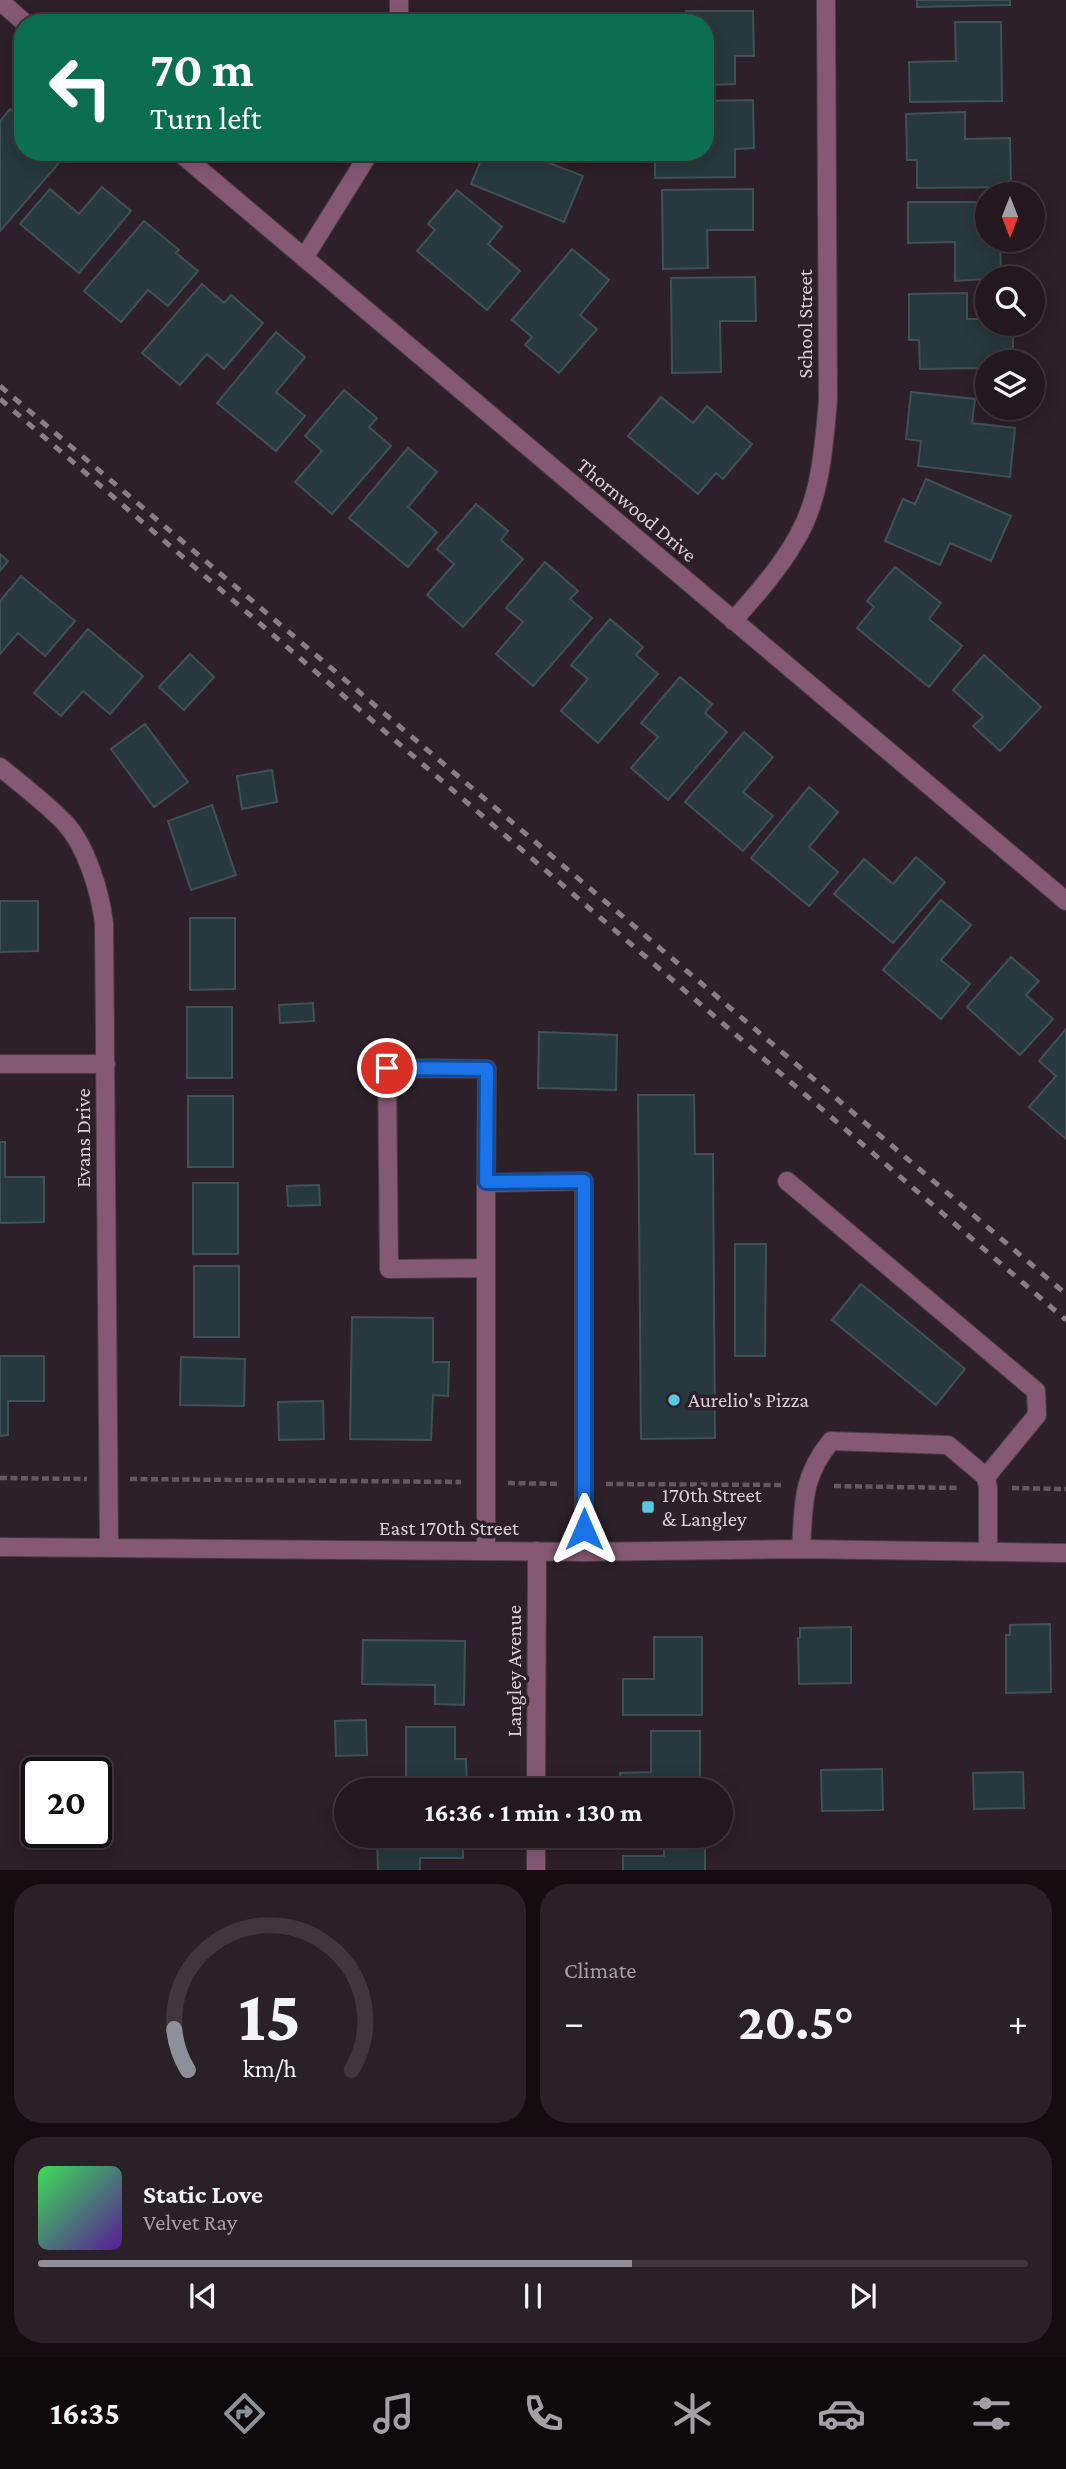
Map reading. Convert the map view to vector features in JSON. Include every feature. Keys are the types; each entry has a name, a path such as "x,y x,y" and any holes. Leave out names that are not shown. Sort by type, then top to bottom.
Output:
{"street":[{"name":"School Street","path":"733,621 758,593 799,535 815,493 823,453 828,400 826,0"},
{"path":"0,1 15,14"},
{"name":"Thornwood Drive","path":"190,161 1066,901"},
{"path":"304,258 364,161"},
{"name":"Evans Drive","path":"0,766 67,825 80,846 100,895 104,923 109,1548"},
{"path":"0,1064 106,1064"},
{"path":"486,1268 388,1269 387,1068 487,1069 486,1551"},
{"path":"486,1182 584,1181 584,1552"},
{"path":"788,1181 1036,1391 1037,1415 986,1478"},
{"path":"802,1549 806,1485 819,1455 831,1441 948,1446 986,1478 989,1488 988,1551"},
{"name":"East 170th Street","path":"0,1548 584,1552 802,1549 1066,1553"},
{"name":"Langley Avenue","path":"536,1778 537,1551"},
{"path":"536,1848 536,1870"}],"path":[{"path":"0,1478 72,1479"}],"building":[{"path":"917,0 1010,0 1010,5 917,7"},
{"path":"686,11 753,11 754,56 735,56 735,84 714,85 714,14 686,14"},
{"path":"955,22 1001,22 1002,101 910,102 909,62 956,61"},
{"path":"753,100 754,148 735,149 735,177 655,178 655,161 714,161 714,101"},
{"path":"10,109 14,112 14,161 54,161 58,164 0,231 0,121"},
{"path":"965,112 965,139 1010,138 1011,182 975,182 975,187 917,188 917,160 907,160 906,114"},
{"path":"481,161 544,161 583,176 564,222 471,184"},
{"path":"102,187 131,211 79,273 20,224 50,189 79,214"},
{"path":"753,189 753,230 707,230 708,268 663,269 662,190"},
{"path":"457,190 502,227 488,244 520,271 487,310 417,251 435,230 428,224"},
{"path":"908,202 975,202 975,252 1000,252 1001,266 975,266 975,280 955,281 955,242 908,243"},
{"path":"144,221 179,250 176,253 198,271 168,306 148,290 121,322 84,291"},
{"path":"572,249 609,280 580,315 597,329 559,373 525,345 532,337 512,320"},
{"path":"755,277 756,321 720,321 721,372 672,373 671,278"},
{"path":"202,284 224,303 231,295 263,323 224,369 207,354 180,385 142,353"},
{"path":"967,293 967,319 975,319 975,336 1013,336 1013,350 975,350 975,368 920,369 919,340 909,340 909,294"},
{"path":"276,332 305,357 276,392 305,416 276,451 217,403"},
{"path":"344,390 377,418 369,427 391,446 332,514 295,482 322,451 305,436"},
{"path":"911,392 975,399 972,423 1015,428 1010,477 918,466 921,441 906,439"},
{"path":"661,397 693,423 707,406 752,444 723,479 716,473 698,494 628,436"},
{"path":"408,448 437,472 408,507 437,532 408,567 349,518"},
{"path":"926,479 1011,516 991,561 950,543 940,565 885,541 903,499 915,504"},
{"path":"476,504 508,531 501,540 523,559 463,627 427,595 454,564 437,549"},
{"path":"0,554 8,561 0,571"},
{"path":"545,562 578,591 570,599 592,618 533,686 496,654 523,622 506,608"},
{"path":"895,567 941,603 929,619 962,646 929,687 857,628 874,607 867,601"},
{"path":"21,576 75,621 45,656 18,633 0,654 0,601"},
{"path":"610,619 643,647 636,655 658,674 598,743 561,711 588,679 571,665"},
{"path":"88,629 143,676 110,714 83,691 61,716 34,693"},
{"path":"190,654 214,677 184,710 159,687"},
{"path":"984,655 1041,707 1000,751 973,726 983,717 953,690"},
{"path":"680,677 712,704 705,713 727,732 668,800 631,768 658,737 641,723"},
{"path":"145,724 188,782 154,807 111,749"},
{"path":"744,732 773,757 743,792 773,816 743,851 685,802"},
{"path":"272,770 277,802 242,809 237,776"},
{"path":"809,787 838,812 809,847 838,872 809,906 751,858"},
{"path":"212,805 236,875 191,890 168,821"},
{"path":"916,857 945,882 893,943 834,894 864,859 893,884"},
{"path":"941,900 971,925 941,960 970,984 941,1019 883,970"},
{"path":"0,901 38,901 38,951 0,952"},
{"path":"190,918 235,918 235,989 190,990"},
{"path":"1011,957 1039,981 1026,995 1053,1019 1020,1055 967,1007"},
{"path":"313,1003 314,1021 280,1023 279,1005"},
{"path":"187,1007 232,1007 232,1078 187,1078"},
{"path":"1066,1029 1066,1139 1029,1107 1056,1076 1039,1061"},
{"path":"539,1032 617,1035 616,1090 538,1088"},
{"path":"638,1095 694,1095 695,1154 713,1154 715,1438 641,1439"},
{"path":"188,1096 233,1096 233,1167 188,1167"},
{"path":"0,1142 5,1142 5,1177 44,1177 44,1222 0,1223"},
{"path":"193,1183 238,1183 238,1254 193,1254"},
{"path":"319,1185 320,1205 288,1206 287,1186"},
{"path":"735,1244 766,1244 765,1356 735,1356"},
{"path":"194,1266 239,1266 239,1337 194,1337"},
{"path":"861,1284 965,1369 936,1405 832,1320"},
{"path":"352,1317 433,1318 433,1362 449,1362 448,1396 433,1395 431,1440 350,1439"},
{"path":"0,1356 44,1356 44,1401 8,1401 8,1435 0,1436"},
{"path":"181,1357 245,1359 244,1406 180,1405"},
{"path":"323,1401 324,1439 279,1440 278,1402"},
{"path":"1050,1624 1051,1692 1006,1693 1006,1635 1010,1635 1010,1625"},
{"path":"851,1627 851,1683 799,1684 800,1628"},
{"path":"654,1637 702,1637 702,1715 623,1715 623,1679 654,1679"},
{"path":"363,1640 465,1641 464,1705 435,1704 435,1685 362,1684"},
{"path":"366,1720 367,1755 336,1756 335,1721"},
{"path":"406,1727 455,1727 455,1759 466,1759 467,1778 406,1778"},
{"path":"651,1731 700,1731 700,1778 620,1778 620,1773 651,1772"},
{"path":"882,1769 883,1810 822,1811 821,1770"},
{"path":"1023,1772 1024,1808 974,1809 973,1773"},
{"path":"377,1848 463,1848 463,1858 420,1858 420,1870 378,1870"},
{"path":"664,1848 705,1848 705,1870 623,1870 623,1856 664,1856"}],"railway":[{"path":"0,386 1066,1294"},
{"path":"0,399 1066,1320"}],"place":[{"name":"Aurelio's Pizza","path":"674,1400"},
{"name":"170th Street & Langley","path":"648,1507"}],"route":[{"path":"387,1068 487,1069 486,1182 584,1181 584,1529"}]}
